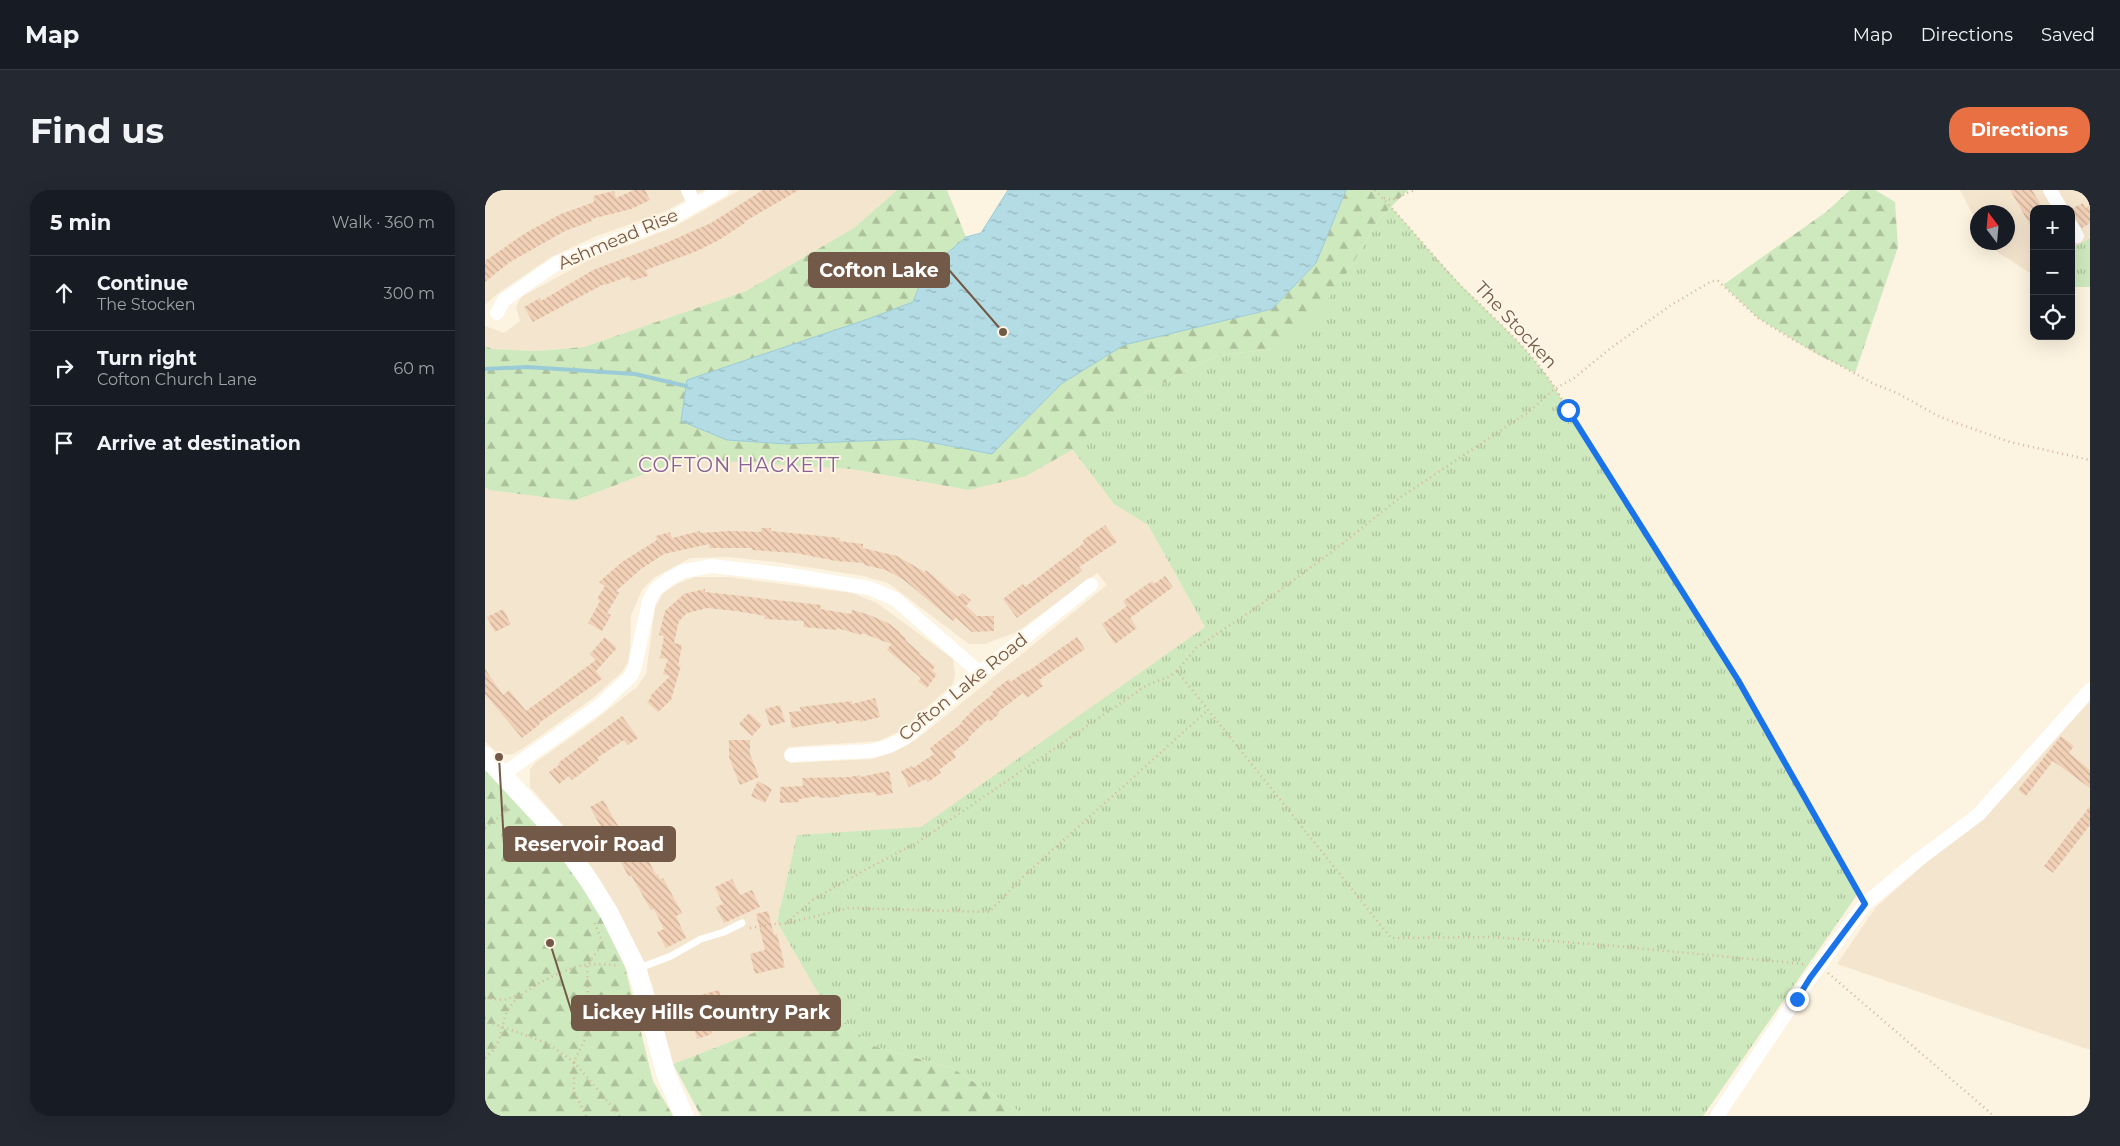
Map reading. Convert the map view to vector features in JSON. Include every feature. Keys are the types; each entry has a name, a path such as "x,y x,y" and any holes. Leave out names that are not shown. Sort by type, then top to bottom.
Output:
{"main road":[{"path":"485,756 502,775 514,797 551,828 590,882 609,913 637,969 666,1074 684,1116"}],"street":[{"name":"Ashmead Rise","path":"688,190 695,205"},
{"name":"Ashmead Rise","path":"497,313 504,300 557,264 667,220 722,190"},
{"path":"2050,190 2059,205"},
{"path":"502,775 599,706 631,676 635,666 649,601 655,590 669,579 684,571 712,566 740,568 869,588 895,599 980,672"},
{"name":"Cofton Lake Road","path":"791,755 871,751 889,746 905,738 980,672 1091,585"},
{"path":"1717,1116 1865,904 1918,860 1978,815 2090,690"}],"lane":[{"path":"637,969 671,956 701,939 724,932 741,923"}],"path":[{"name":"The Stocken","path":"1375,190 1459,284 1518,340 1557,388 1568,410 1738,680 1865,904"},
{"path":"1382,198 1392,200 1414,190"},
{"path":"784,924 814,899 918,842 1147,685 1168,677 1177,671 1196,648 1260,605 1398,499 1530,411 1557,388 1574,378 1611,348 1671,305 1707,283 1718,281 1758,318 1790,338 1874,384 1940,417 2010,442 2090,460"},
{"path":"1177,671 1391,938 1491,937 1820,966 1994,1116"},
{"path":"724,932 772,924 784,924 849,908 989,912 1026,874 1208,710"},
{"path":"485,828 514,797 519,812"},
{"path":"586,1116 574,1091 575,1062 589,1031 587,965 603,944 593,918"},
{"path":"485,1058 495,1050 504,1027 506,1014 513,1002 544,981 587,965 599,964 637,969"},
{"path":"485,998 504,1000 525,993"},
{"path":"485,1018 489,1022 547,1043 575,1062 619,1116"}],"shaded area":[{"path":"485,190 704,190 664,212 594,237 551,257 497,294 485,305"},
{"path":"740,190 897,190 854,228 746,291 584,347 536,351 492,349 485,346 485,326 504,333 520,321 516,307 521,297 600,254 629,245 676,226"},
{"path":"1960,190 2090,190 2090,238 2075,247 2075,205 2030,205 2030,273 1995,250 2015,250 2015,205 1970,205 1970,209"},
{"path":"1072,449 1114,504 1148,525 1205,627 921,828 797,835 777,922 825,1005 673,1064 652,984 599,880 570,833 530,787 530,769 536,762 590,724 637,687 646,674 655,608 663,593 677,584 695,577 728,577 852,593 877,603 953,659 955,675 953,684 902,730 879,741 788,747 790,763 873,759 894,752 917,739 1107,585 1097,573 1017,632 985,644 969,644 888,583 863,576 776,562 728,557 690,558 655,577 642,590 631,615 628,662 622,672 593,698 525,747 513,754 500,755 485,741 485,487 489,490 574,501 683,459 851,469 969,490"},
{"path":"2090,700 2090,1050 1837,964 1876,907 1935,855 1987,815"}],"green space":[{"path":"897,190 947,190 966,237 924,273 913,302 868,319 727,440 787,444 913,439 992,454 1061,384 1124,345 1272,309 1316,263 1346,190 1408,190 1379,219 1350,268 1314,319 1274,349 1219,355 1134,398 1077,447 1026,476 969,490 851,469 684,459 574,501 489,490 485,487 485,346 492,349 536,351 584,347 746,291 854,228"},
{"path":"1850,190 1875,190 1895,202 1898,247 1855,373 1817,354 1758,318 1723,285 1826,212"},
{"path":"1391,207 1442,265 1519,343 1558,392 1568,411 1738,680 1859,892 1703,1116 1026,1116 952,1068 873,1046 825,1005 777,922 797,835 921,827 1205,627 1148,525 1114,504 1072,449 1134,398 1219,355 1274,349 1350,268 1379,219"},
{"path":"2090,238 2090,287 2075,287 2075,247"},
{"path":"485,764 548,832 603,918 625,967 653,1081 673,1116 485,1116"},
{"path":"825,1005 873,1046 952,1068 1026,1116 701,1116 673,1064"}],"water":[{"path":"1008,190 1346,190 1316,263 1272,309 1124,345 1061,384 992,454 913,439 787,444 727,440 681,421 687,380 913,302 924,273 966,237 981,233"}],"building":[{"path":"634,190 645,190 650,200 631,209 591,219 592,221 565,231 510,262 485,282 485,261 527,232 561,214 594,202 593,196 614,191 616,198"},
{"path":"763,190 799,190 744,222 719,240 697,251 646,270 648,276 631,281 629,276 604,284 533,322 524,307 540,298 541,301 593,270 666,243 711,223"},
{"path":"2010,190 2032,190 2041,205 2030,205 2030,225"},
{"path":"2083,203 2085,208 2090,205 2090,223 2082,228 2075,219 2075,207"},
{"path":"1105,525 1117,542 1079,567 1082,571 1017,618 1003,599 1023,584 1025,587 1084,543 1083,540"},
{"path":"761,528 771,528 771,531 840,538 839,541 863,544 863,548 897,556 925,572 926,570 958,597 962,593 971,600 966,606 977,616 994,616 994,631 972,632 956,618 953,621 904,580 886,570 864,565 864,563 836,561 796,553 752,550 752,548 709,548 709,544 664,554 641,569 616,591 619,593 607,613 611,615 602,631 588,623 600,601 597,599 605,586 599,582 622,562 657,540 656,536 670,532 672,538 700,531 700,533 761,532"},
{"path":"1165,576 1173,587 1130,618 1137,628 1115,644 1102,624 1127,606 1123,601 1152,581 1154,584"},
{"path":"705,589 705,592 821,605 820,609 851,614 852,610 867,614 888,623 901,633 906,638 905,640 919,654 935,666 932,671 937,674 927,688 918,681 921,678 887,650 891,644 862,633 861,635 837,628 837,630 803,627 804,621 764,619 765,616 707,608 687,613 679,621 674,643 682,645 678,667 681,665 671,700 658,712 647,702 651,698 650,696 670,676 663,674 668,659 660,658 664,636 659,635 665,611 684,594"},
{"path":"503,609 511,624 495,632 487,617"},
{"path":"605,637 617,648 596,671 602,679 539,723 522,738 485,694 485,669 503,695 509,690 526,711 596,660 590,654"},
{"path":"1077,637 1085,649 1039,680 1043,686 1027,698 1023,693 998,712 999,714 990,722 988,719 968,738 969,740 953,752 956,757 939,770 941,773 928,782 926,779 909,787 901,771 912,766 913,768 934,754 930,748 962,723 974,709 993,694 992,692 1009,679 1011,682"},
{"path":"875,698 880,717 860,722 859,720 836,724 836,721 792,728 789,712 801,711 800,707 852,701 852,704"},
{"path":"780,705 785,722 770,726 765,709"},
{"path":"749,713 762,725 752,736 739,724"},
{"path":"622,716 638,738 628,745 624,740 597,758 599,760 572,780 569,776 559,784 549,772 559,765 558,763"},
{"path":"2061,736 2074,746 2069,753 2090,770 2090,788 2053,761 2026,796 2018,790"},
{"path":"729,740 750,740 750,754 759,777 740,785 729,757"},
{"path":"889,771 893,793 876,796 875,792 840,795 840,797 819,798 819,796 799,799 799,802 780,803 780,787 803,786 802,778 860,775 860,777"},
{"path":"758,781 772,789 765,803 751,796"},
{"path":"603,800 638,860 646,856 656,875 658,874 660,879 663,878 682,913 676,916 686,938 666,948 657,932 664,929 654,909 651,910 631,875 629,877 590,807"},
{"path":"2090,806 2090,825 2053,873 2044,866"},
{"path":"732,879 740,895 752,890 760,907 724,923 716,907 723,904 715,887"},
{"path":"768,911 774,935 777,934 785,967 755,974 750,954 765,950 756,914"},
{"path":"719,990 724,1008 706,1013 712,1034 697,1039 686,999"}],"waterway":[{"path":"485,369 527,367 635,374 686,386"}],"place":[{"name":"Cofton Lake","path":"1003,332"},
{"name":"Reservoir Road","path":"499,757"},
{"name":"Lickey Hills Country Park","path":"550,943"}],"district":[{"name":"COFTON HACKETT","path":"739,465"}],"route":[{"path":"1568,410 1738,680 1865,904 1810,978 1797,999"}]}
